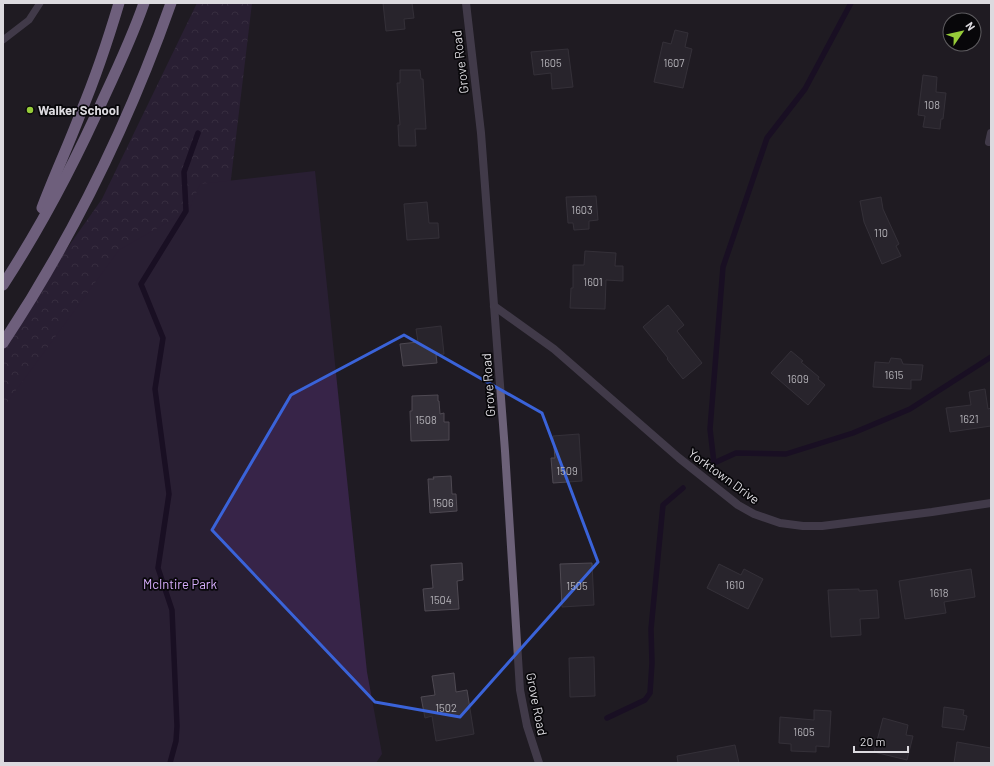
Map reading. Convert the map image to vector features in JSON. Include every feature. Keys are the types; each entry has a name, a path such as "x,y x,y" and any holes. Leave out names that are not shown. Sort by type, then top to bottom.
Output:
{"highway":[{"path":"30,240 105,50 119,3"},
{"path":"3,285 59,190 94,121 123,56 144,3"},
{"path":"3,342 20,317 62,246 99,175 132,103 157,43 171,3"}],"street":[{"name":"Grove Road","path":"466,3 481,133 505,451 520,690 527,726 539,763"},
{"path":"989,142 991,133"},
{"name":"Yorktown Drive","path":"494,306 554,349 679,458 738,505 754,514 780,523 803,526 822,526 991,503"}],"lane":[{"path":"3,40 29,20 40,3"}],"highlighted area":[{"path":"404,335 542,413 598,562 460,717 375,702 212,530 291,395"}],"green space":[{"path":"197,3 252,3 230,187 3,763 3,339 102,199"},
{"name":"McIntire Park","path":"315,171 367,672 382,754 376,763 3,763 3,408 119,250 189,210 200,184"}],"building":[{"path":"383,3 412,3 414,18 404,19 405,29 386,31"},
{"path":"675,30 688,33 685,47 692,49 683,88 654,82 663,42 671,44"},
{"path":"568,49 573,87 552,89 551,73 534,75 531,52"},
{"path":"400,70 420,70 421,79 423,79 426,129 415,129 416,146 399,146 398,125 400,125 397,83 400,83"},
{"path":"923,75 937,77 936,92 946,93 943,119 941,119 940,129 923,127 925,116 918,115"},
{"path":"596,196 598,220 589,221 589,229 574,230 573,223 568,223 566,197"},
{"path":"881,197 883,209 899,244 896,246 901,256 882,264 864,222 860,201"},
{"path":"427,202 429,223 438,223 439,238 407,240 404,204"},
{"path":"585,251 616,253 615,266 623,266 623,281 606,280 605,309 570,308 571,288 573,288 573,265 584,265"},
{"path":"668,305 684,325 677,331 702,363 683,379 643,327"},
{"path":"441,326 444,354 436,355 437,363 403,366 400,344 418,342 416,329"},
{"path":"791,351 803,361 801,362 819,377 818,379 825,385 808,405 771,373"},
{"path":"891,358 901,359 903,364 923,365 921,380 911,380 911,389 873,387 875,362 889,363"},
{"path":"985,389 988,409 991,408 991,426 950,432 946,408 971,405 969,392"},
{"path":"438,395 440,414 444,413 444,422 449,422 449,440 411,441 410,411 412,411 412,396"},
{"path":"579,434 582,481 553,483 551,458 555,458 553,436"},
{"path":"451,476 452,494 456,494 457,511 430,513 428,479 434,479 433,477"},
{"path":"462,563 463,580 457,581 459,609 425,611 423,589 433,588 431,565"},
{"path":"592,563 594,605 562,607 560,564"},
{"path":"719,564 741,575 744,569 763,579 748,609 707,588"},
{"path":"971,569 975,597 944,602 946,613 905,619 899,581"},
{"path":"859,589 859,591 877,590 879,618 860,619 861,635 831,637 828,590"},
{"path":"594,657 595,696 570,697 569,658"},
{"path":"454,673 456,692 467,690 474,734 436,741 432,716 425,718 421,697 435,695 432,676"},
{"path":"944,707 964,710 963,715 967,716 964,730 942,727"},
{"path":"814,710 831,711 829,747 816,746 816,752 791,751 791,744 779,743 780,717 814,720"},
{"path":"883,718 908,725 906,735 913,736 907,760 874,752"},
{"path":"957,742 991,748 991,763 954,763"},
{"path":"735,745 739,763 678,763 677,756"}],"waterway":[{"path":"851,3 805,89 767,138 723,267 710,429 714,463 736,453 786,454 853,433 910,409 991,357"},
{"path":"170,763 176,741 177,726 172,610 158,568 169,494 155,389 163,338 141,284 186,211 184,172 198,133"},
{"path":"607,718 645,700 650,693 652,663 651,629 663,505 683,488"}],"place":[{"name":"Walker School","path":"30,110"}]}
